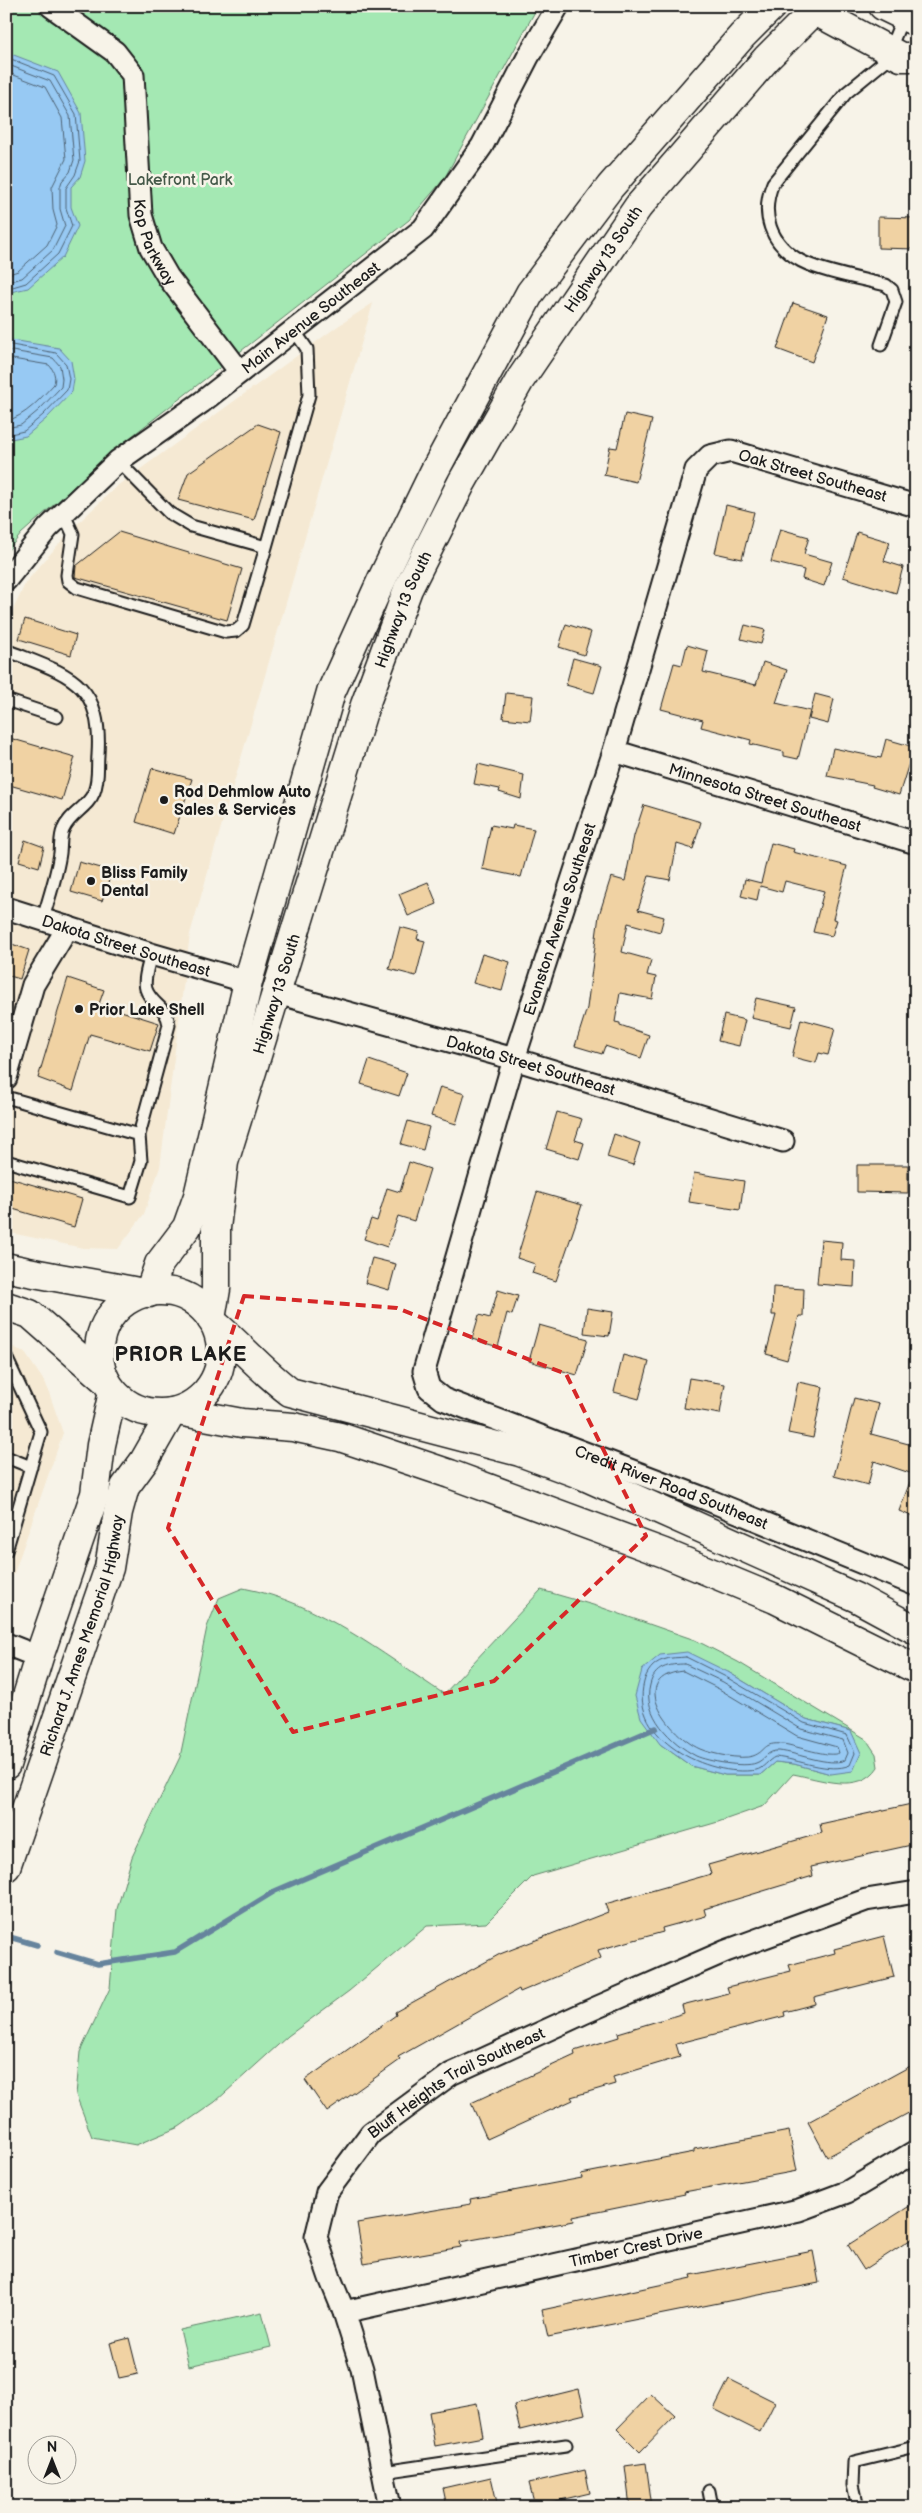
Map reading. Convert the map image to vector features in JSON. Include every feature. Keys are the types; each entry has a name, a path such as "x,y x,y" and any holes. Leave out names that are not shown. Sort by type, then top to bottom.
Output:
{"main road":[{"name":"Highway 13 South","path":"146,1293 159,1264 188,1227 198,1196 248,982 331,692 382,577 425,489 530,293 610,187 742,36 772,6"},
{"name":"Highway 13 South","path":"213,1322 216,1289 216,1228 224,1162 365,704 408,589 462,482 520,380 638,207 767,58 813,8"},
{"path":"813,8 903,54"},
{"path":"6,1267 55,1279 85,1281 146,1293"},
{"path":"109,1386 100,1369 98,1350 102,1332 111,1315 125,1302 146,1293 164,1291 184,1296 202,1307 213,1322 239,1344 268,1376 290,1392 520,1452 582,1475 856,1598 916,1630"},
{"path":"6,1306 30,1314 109,1386 122,1401 138,1410 157,1414 175,1412 242,1423 293,1427 340,1437 450,1474 664,1553 767,1595 916,1669"},
{"path":"175,1412 198,1402 212,1386 221,1359 221,1345 213,1322"},
{"name":"Richard J. Ames Memorial Highway","path":"6,1765 39,1657 95,1494 109,1386"},
{"name":"Richard J. Ames Memorial Highway","path":"6,1866 109,1568 118,1512 125,1487 175,1412"}],"street":[{"name":"Kop Parkway","path":"51,6 115,52 133,75 141,215 151,248 168,277 240,372"},
{"name":"Main Avenue Southeast","path":"6,580 63,512 118,461 240,372 423,229 482,146 528,57 558,6"},
{"name":"Oak Street Southeast","path":"710,456 731,452 916,506"},
{"name":"Evanston Avenue Southeast","path":"429,1388 424,1371 514,1059 614,751 696,470 710,456"},
{"name":"Minnesota Street Southeast","path":"614,751 916,842"},
{"name":"Dakota Street Southeast","path":"6,908 151,954 248,982"},
{"path":"6,1078 33,985 68,927"},
{"name":"Dakota Street Southeast","path":"277,993 514,1059 783,1141"},
{"name":"Credit River Road Southeast","path":"429,1388 443,1399 706,1499 916,1585"},
{"path":"6,1644 39,1657"},
{"name":"Bluff Heights Trail Southeast","path":"390,2507 362,2370 344,2312 316,2237 327,2192 371,2133 451,2074 584,2013 736,1948 866,1900 916,1892"},
{"name":"Timber Crest Drive","path":"344,2312 799,2210 847,2192 916,2151"}],"lane":[{"path":"881,346 896,302 892,290 886,285 801,261 783,247 771,231 767,219 767,197 773,182 846,93 885,61 903,54 907,12"},
{"path":"63,512 73,534 67,575 72,584 77,588 226,632 236,631 243,626 309,395 307,349 294,330"},
{"path":"118,461 169,513 191,526 266,547"},
{"path":"6,650 71,678 87,693 95,714 98,745 96,786 90,799 70,817 62,832 60,853 43,919"},
{"path":"6,700 57,717"},
{"path":"6,1161 130,1197 141,1160 139,1135 169,1025 168,1014 153,1000 146,989 145,979 151,954"},
{"path":"6,1096 139,1135"},
{"path":"6,1357 41,1432 6,1551"},
{"path":"6,1457 31,1467"},
{"path":"384,2472 566,2445"},
{"path":"858,2507 853,2485 854,2462 916,2447"},
{"path":"709,2491 712,2507"}],"highlighted area":[{"path":"244,1296 397,1308 566,1374 646,1536 494,1681 293,1732 168,1528"}],"shaded area":[{"path":"373,303 190,934 160,1167 144,1214 118,1249 83,1248 6,1232 6,625 26,582 71,530 117,486 338,326"},
{"path":"6,1343 25,1353 46,1384 63,1433 6,1596"}],"green space":[{"name":"Lakefront Park","path":"6,6 538,6 444,179 409,220 123,443 21,534 6,553"},
{"path":"243,1588 271,1595 298,1605 373,1646 444,1694 541,1590 600,1607 695,1640 738,1662 866,1739 876,1754 878,1767 870,1776 861,1781 850,1783 839,1783 793,1774 764,1806 718,1822 533,1876 486,1923 427,1926 349,1991 288,2036 215,2102 179,2127 136,2145 92,2137 76,2095 80,2052 110,1988 117,1909 132,1857 180,1757 207,1627 219,1598","holes":["728,1672 806,1719 851,1731 831,1774 794,1764 775,1762 760,1775 725,1775 691,1766 660,1744"]},
{"path":"262,2312 271,2347 189,2366 180,2330"}],"water":[{"path":"6,52 58,72 81,113 85,161 80,177 71,187 71,207 78,226 63,257 28,288 6,293"},
{"path":"6,339 59,348 71,361 74,379 72,392 46,419 26,436 6,440"},
{"path":"687,1652 728,1672 806,1719 851,1731 861,1753 853,1771 831,1774 794,1764 775,1762 760,1775 725,1775 691,1766 660,1744 641,1718 635,1696 642,1670 660,1655"}],"building":[{"path":"878,217 916,218 916,249 878,248"},
{"path":"793,303 828,315 812,362 777,349"},
{"path":"625,414 652,420 636,482 604,475 610,447 617,448"},
{"path":"258,424 281,432 254,520 178,500 188,473"},
{"path":"726,505 754,512 742,559 715,553"},
{"path":"780,529 809,537 804,554 832,562 824,586 802,579 804,570 771,562"},
{"path":"119,532 242,569 227,620 75,577 76,566"},
{"path":"857,532 890,542 884,561 903,567 896,593 843,577"},
{"path":"25,619 76,635 71,655 19,639"},
{"path":"566,624 591,632 584,655 559,647"},
{"path":"745,625 765,630 761,644 741,639"},
{"path":"687,645 708,651 703,672 756,685 763,662 787,670 776,703 810,711 798,759 784,756 784,752 750,744 751,740 701,727 703,720 661,709 674,663 682,665"},
{"path":"573,658 602,666 594,693 566,685"},
{"path":"506,693 533,696 530,721 503,718"},
{"path":"815,694 834,699 828,724 809,719"},
{"path":"6,737 75,757 62,800 6,784"},
{"path":"886,739 914,747 899,795 872,787 873,785 827,776 833,748 881,758"},
{"path":"478,764 524,775 521,799 499,792 500,789 474,784"},
{"name":"Rod Dehmlow Auto Sales & Services","path":"152,768 192,779 174,834 136,822"},
{"path":"644,805 701,822 693,849 677,844 670,880 649,876 638,910 664,917 660,932 628,923 622,952 651,960 647,975 656,977 652,999 620,993 615,1022 649,1035 641,1058 605,1046 602,1054 575,1046 587,1008 599,915 611,877 625,881 634,836"},
{"path":"491,825 512,829 513,825 534,829 521,877 482,869"},
{"path":"25,840 44,847 39,867 19,861"},
{"path":"771,843 794,849 793,852 847,866 833,919 837,920 832,936 813,932 824,891 785,881 782,892 760,886 757,900 741,896 745,879 761,883"},
{"name":"Bliss Family Dental","path":"79,862 112,871 102,901 71,892"},
{"path":"428,882 437,904 408,916 399,894"},
{"path":"400,927 419,932 417,939 425,941 416,976 389,969"},
{"path":"6,942 29,950 20,979 6,975"},
{"path":"482,954 510,962 502,991 473,983"},
{"path":"68,978 104,990 99,1004 159,1023 150,1051 90,1034 73,1091 38,1078"},
{"path":"756,998 796,1007 791,1027 751,1018"},
{"path":"724,1015 745,1020 739,1046 718,1041"},
{"path":"801,1019 835,1028 828,1055 819,1053 816,1063 792,1057"},
{"path":"369,1060 407,1073 399,1096 361,1084"},
{"path":"440,1087 465,1094 456,1124 431,1116"},
{"path":"557,1112 582,1119 575,1140 584,1143 579,1159 546,1149"},
{"path":"408,1121 429,1127 423,1150 401,1144"},
{"path":"614,1134 640,1143 633,1165 607,1157"},
{"path":"409,1162 430,1169 414,1221 398,1216 387,1247 364,1239 371,1219 377,1221 387,1188 400,1192"},
{"path":"857,1165 908,1165 908,1193 857,1192"},
{"path":"694,1173 744,1181 740,1210 689,1202"},
{"path":"6,1177 82,1199 74,1227 6,1207"},
{"path":"537,1192 582,1205 556,1281 532,1273 535,1264 517,1258"},
{"path":"821,1240 842,1242 841,1260 855,1261 854,1287 817,1284"},
{"path":"372,1258 396,1264 389,1290 365,1283"},
{"path":"773,1287 804,1289 803,1316 799,1316 787,1360 766,1354 776,1315 772,1315"},
{"path":"498,1290 518,1296 512,1315 507,1313 498,1347 472,1339 479,1315 490,1318"},
{"path":"587,1308 613,1312 609,1336 584,1333"},
{"path":"539,1325 588,1339 577,1375 529,1361"},
{"path":"623,1355 649,1362 639,1399 614,1392"},
{"path":"689,1378 725,1384 720,1414 684,1408"},
{"path":"798,1382 823,1387 813,1438 788,1433"},
{"path":"854,1398 879,1404 871,1434 916,1446 916,1518 899,1511 913,1474 874,1461 868,1485 834,1476"},
{"path":"916,1803 916,1844 811,1867 813,1876 704,1909 706,1916 662,1928 663,1932 598,1950 601,1958 520,1992 519,1989 398,2057 400,2060 327,2112 305,2080 396,2015 395,2012 500,1954 608,1912 605,1904 711,1874 708,1865 822,1833 820,1824"},
{"path":"884,1936 894,1977 814,1997 815,2004 784,2012 785,2016 676,2044 680,2057 613,2077 615,2084 571,2097 573,2100 487,2139 471,2103 575,2055 574,2051 619,2037 618,2033 684,2013 682,2005 729,1993 727,1987 791,1971 789,1965 835,1953 834,1949"},
{"path":"916,2063 916,2109 827,2157 808,2122"},
{"path":"789,2131 797,2171 684,2192 685,2194 573,2217 574,2221 460,2242 461,2247 364,2264 357,2223 471,2204 470,2199 582,2178 581,2174 694,2152 694,2149"},
{"path":"916,2202 916,2236 864,2270 848,2245"},
{"path":"813,2251 819,2283 548,2337 542,2310 692,2278 691,2275"},
{"path":"129,2338 138,2374 119,2378 110,2343"},
{"path":"729,2379 775,2402 760,2432 714,2409"},
{"path":"579,2389 585,2414 520,2430 514,2405"},
{"path":"651,2394 675,2416 640,2452 617,2429"},
{"path":"477,2403 483,2437 435,2446 429,2412"},
{"path":"646,2463 652,2507 630,2507 625,2466"},
{"path":"585,2470 590,2493 535,2506 529,2483"},
{"path":"491,2477 498,2507 447,2507 443,2488"}],"waterway":[{"path":"57,1952 98,1964 175,1952 275,1891 656,1728"},
{"path":"6,1936 37,1945"}],"place":[{"name":"Rod Dehmlow Auto Sales & Services","path":"164,800"},
{"name":"Bliss Family Dental","path":"91,881"},
{"name":"Prior Lake Shell","path":"79,1009"}],"district":[{"name":"PRIOR LAKE","path":"181,1354"}]}
